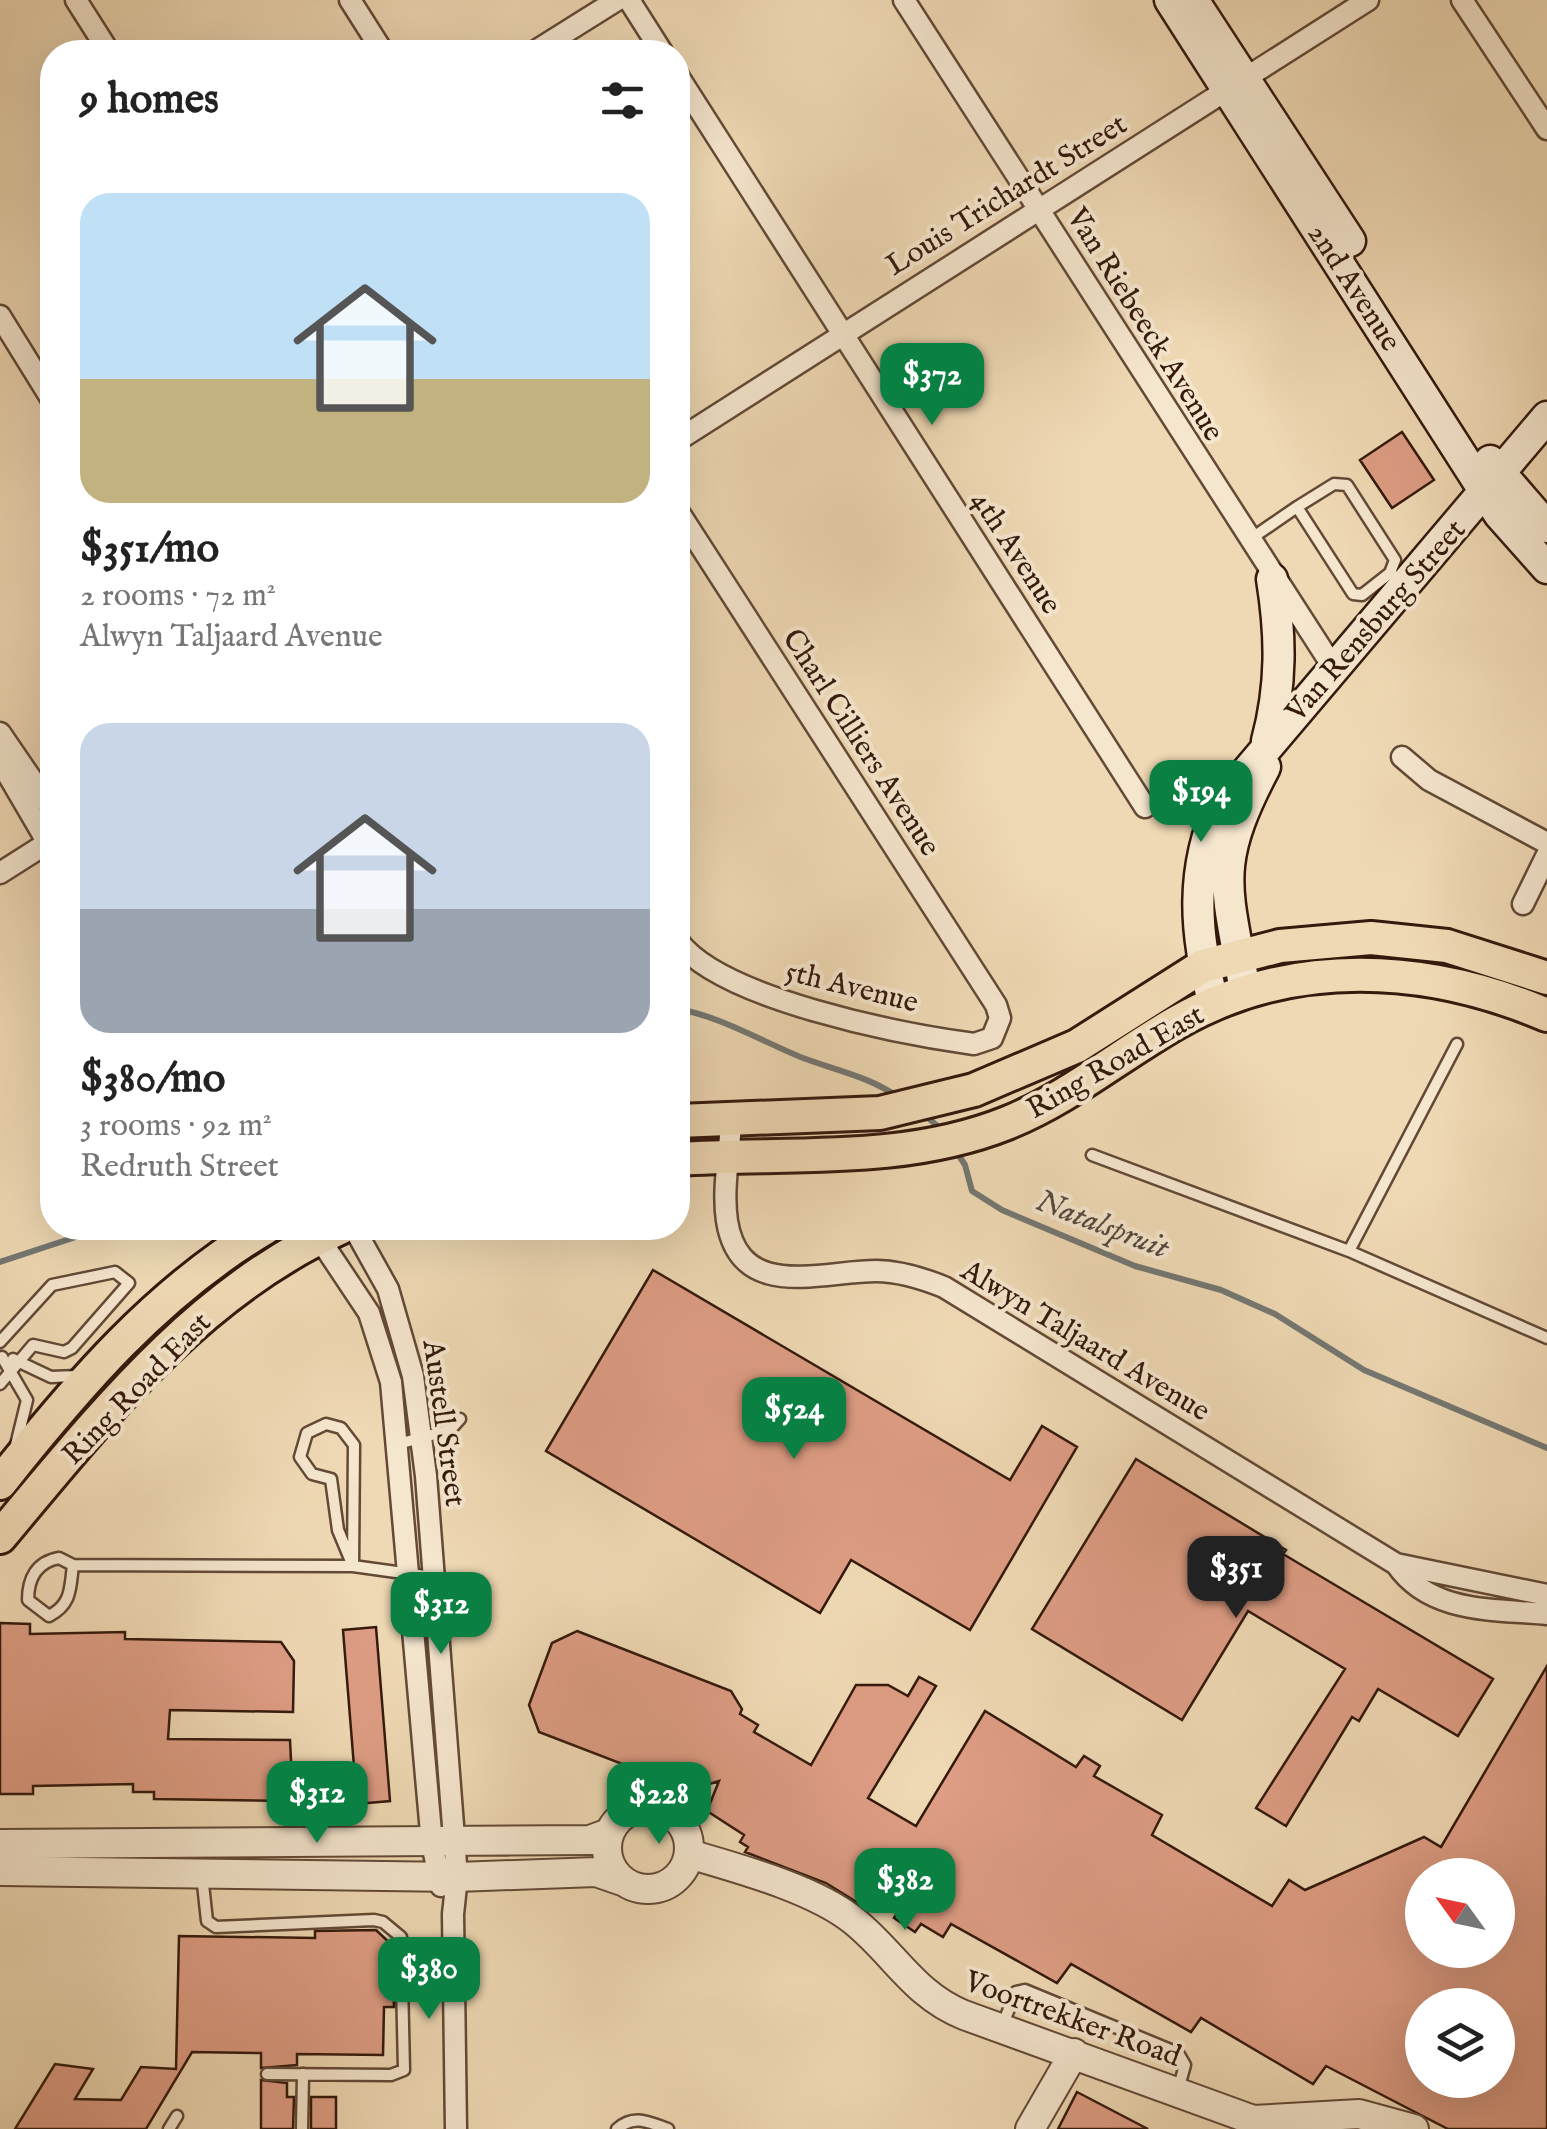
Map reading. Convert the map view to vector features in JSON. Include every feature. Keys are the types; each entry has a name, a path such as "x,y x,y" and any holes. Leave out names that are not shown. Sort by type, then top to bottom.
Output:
{"main road":[{"name":"2nd Avenue","path":"1170,0 1237,84"},
{"name":"2nd Avenue","path":"1193,0 1237,84 1492,483 1512,531 1547,568"},
{"name":"Van Rensburg Street","path":"1214,1004 1204,966 1197,903 1200,861 1209,828 1240,775 1334,670 1399,580 1492,483 1547,417"},
{"name":"2nd Avenue","path":"1492,483 1547,527"},
{"path":"1265,748 1280,670 1280,630 1272,579"},
{"path":"1244,990 1226,892 1232,837 1290,720"},
{"name":"Ring Road East","path":"690,1121 880,1113 974,1090 1077,1046 1204,966 1280,946 1371,938 1448,946 1547,978"},
{"name":"Ring Road East","path":"690,1158 853,1155 939,1144 1006,1123 1214,1004 1244,990 1285,980 1336,976 1428,978 1504,997 1547,1016"},
{"name":"Ring Road East","path":"3,1479 92,1372 164,1300 247,1240"},
{"name":"Ring Road East","path":"0,1537 174,1340 224,1298 311,1240"}],"street":[{"path":"76,0 101,40"},
{"path":"350,0 375,40"},
{"path":"553,40 617,0"},
{"path":"629,0 654,40"},
{"name":"Van Riebeeck Avenue","path":"904,0 1272,579 1334,670"},
{"name":"Louis Trichardt Street","path":"690,432 1368,0"},
{"path":"1462,0 1547,129"},
{"name":"4th Avenue","path":"690,95 1145,807"},
{"path":"0,316 40,381"},
{"name":"Charl Cilliers Avenue","path":"690,530 996,1004"},
{"path":"0,733 40,791"},
{"path":"1402,757 1429,780 1547,843"},
{"path":"0,761 40,826"},
{"path":"0,873 40,850"},
{"path":"1524,904 1547,855"},
{"name":"5th Avenue","path":"690,954 701,965 752,992 958,1042 974,1044 992,1038 1000,1018 996,1004"},
{"name":"Alwyn Taljaard Avenue","path":"731,1120 725,1195 732,1242 758,1269 796,1279 881,1271 944,1287 1396,1564 1547,1594"},
{"path":"329,1240 378,1333 392,1382 398,1444 422,1576 443,1843 453,1914 456,2129"},
{"name":"Austell Street","path":"360,1240 396,1308 422,1439 422,1576"},
{"name":"Alwyn Taljaard Avenue","path":"1396,1564 1404,1575 1451,1604 1489,1613 1547,1614"},
{"path":"1458,1576 1489,1613"},
{"path":"0,1844 590,1840 609,1833 633,1809 650,1806 667,1811 680,1822 688,1837 682,1871 654,1889 638,1888 596,1872 447,1876 0,1871"},
{"path":"609,1833 606,1850 611,1868 622,1881"},
{"path":"209,1874 214,1844"},
{"name":"Voortrekker Road","path":"688,1854 837,1909 874,1939 905,1977 928,1996 1002,2028 1253,2120 1378,2123 1414,2129"},
{"path":"1030,2129 1074,2053"}],"lane":[{"path":"1248,541 1297,507 1338,482 1346,486 1395,560 1399,580 1362,595 1354,594 1297,507"},
{"path":"1349,1251 1457,1044"},
{"path":"1092,1156 1349,1251 1547,1338"},
{"path":"0,1342 52,1285 114,1272 127,1279 125,1294 72,1348 55,1350 35,1344 0,1384"},
{"path":"1,1356 63,1379 92,1372"},
{"path":"1,1356 8,1374 27,1400 3,1479"},
{"path":"398,1444 450,1430 460,1419"},
{"path":"326,1424 341,1428 354,1445 353,1566 338,1530 331,1479 312,1474 300,1456 307,1433 326,1424"},
{"path":"72,1565 69,1600 62,1610 49,1616 36,1610 28,1600 32,1576 49,1560 72,1565 353,1566 422,1576"},
{"path":"209,1874 207,1921 216,1927 374,1920 383,1922 401,1937 404,2070 391,2075 268,2074"},
{"path":"1002,2028 1016,1992 1026,1990 1178,2053 1184,2065 1177,2091"},
{"path":"302,2129 303,2074"},
{"path":"168,2129 177,2116"},
{"path":"617,2129 627,2120 643,2120 668,2129"}],"building":[{"path":"1402,432 1434,480 1392,508 1360,460"},
{"path":"653,1270 1010,1480 1042,1426 1077,1447 970,1630 851,1560 820,1613 546,1451"},
{"path":"1136,1459 1286,1550 1283,1554 1493,1679 1458,1736 1378,1689 1359,1721 1352,1717 1286,1826 1256,1808 1345,1669 1248,1611 1182,1720 1032,1629"},
{"path":"0,1623 30,1624 30,1634 125,1632 125,1639 281,1642 294,1661 293,1712 170,1710 168,1739 290,1740 293,1801 154,1799 154,1792 133,1792 133,1784 33,1786 33,1794 0,1794"},
{"path":"376,1627 390,1801 357,1804 343,1630"},
{"path":"577,1631 731,1691 742,1709 740,1714 758,1725 754,1732 811,1765 856,1685 888,1685 908,1696 919,1677 936,1686 868,1798 916,1826 985,1711 1076,1767 1084,1756 1100,1766 1094,1776 1162,1815 1152,1835 1272,1906 1289,1880 1305,1890 1424,1837 1441,1847 1547,1666 1547,2129 1448,2129 1326,2066 1313,2084 1201,2018 1191,2032 1071,1964 1057,1983 951,1924 943,1937 921,1924 915,1932 894,1918 900,1909 871,1891 863,1906 826,1883 745,1852 748,1847 740,1842 744,1835 707,1811 719,1781 690,1790 539,1732 529,1705 552,1643"},
{"path":"376,1930 392,1945 394,2007 384,2007 383,2055 297,2054 297,2065 261,2068 261,2053 192,2052 146,2129 15,2129 55,2064 93,2069 75,2099 121,2100 141,2067 176,2069 179,1936 315,1938 315,1931"},
{"path":"261,2080 287,2083 287,2097 294,2097 293,2129 261,2129"},
{"path":"1077,2092 1148,2129 1058,2129"},
{"path":"311,2097 336,2097 336,2129 311,2129"}],"waterway":[{"name":"Natalspruit","path":"690,1012 864,1079 898,1097"},
{"name":"Natalspruit","path":"925,1115 945,1133"},
{"name":"Natalspruit","path":"954,1148 965,1165 972,1191 1002,1210 1135,1266 1221,1290 1275,1314 1364,1370 1547,1448"},
{"name":"Natalspruit","path":"0,1262 67,1240"}]}
